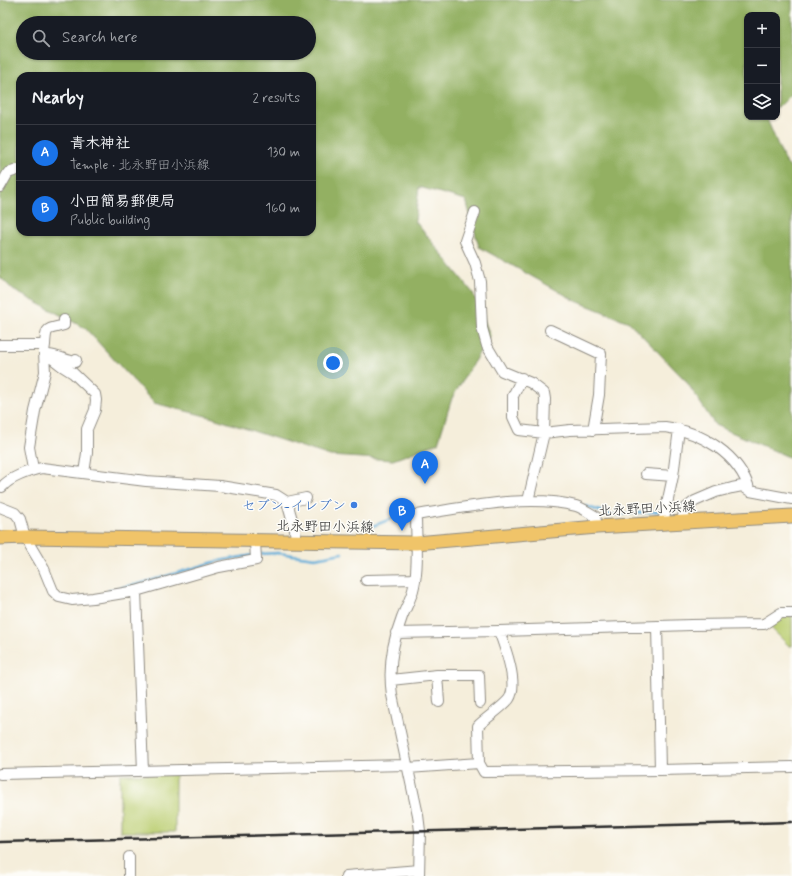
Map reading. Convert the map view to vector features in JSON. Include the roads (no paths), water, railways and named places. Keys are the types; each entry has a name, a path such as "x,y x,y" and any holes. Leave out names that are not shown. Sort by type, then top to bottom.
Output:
{"main road":[{"name":"北永野田小浜線","path":"0,538 26,537 255,550 296,542 416,543 597,526 665,515 681,522 792,516"}],"street":[{"path":"0,187 8,174 16,171"},
{"path":"475,212 465,241 475,264 480,281 483,336 487,346 502,371 522,378 544,393 544,433 528,498"},
{"path":"33,469 29,447 35,411 45,372 45,333 49,329 64,325 64,320"},
{"path":"550,330 601,354 599,395 594,430"},
{"path":"0,345 45,351 69,361 75,362 76,360"},
{"path":"45,351 73,373 95,394 95,410 87,429 87,453 84,474"},
{"path":"522,378 513,396 514,417 519,430 544,433 570,430 665,427 679,429 698,436 729,455 740,469 749,488"},
{"path":"665,515 673,476 679,429"},
{"path":"1,488 5,483 33,469 42,468 139,481 183,483 276,494 287,502 295,530 296,542"},
{"path":"646,474 673,476"},
{"path":"681,522 686,508 695,501 716,492 732,488 742,486 792,499"},
{"path":"287,502 306,498"},
{"path":"346,876 419,873 420,831 408,766 392,696 391,680 391,655 396,633 410,600 414,586 416,515 480,504 528,498 578,506 595,516 597,526"},
{"path":"0,506 15,513 20,519 26,537 44,569 53,591 59,597 72,600 136,591 219,567 255,550"},
{"path":"366,580 415,579"},
{"path":"136,591 143,771"},
{"path":"396,633 764,624 781,613 792,613"},
{"path":"657,626 660,770"},
{"path":"499,631 509,657 513,688 508,700 478,726 479,763 484,772 792,767"},
{"path":"391,680 437,675 479,675 480,703"},
{"path":"437,675 439,702"},
{"path":"0,774 408,766 479,763"},
{"path":"129,857 129,876"}],"waterway":[{"path":"668,511 673,511 684,504"},
{"path":"586,506 610,515 663,511"},
{"path":"365,529 391,519 414,514"},
{"path":"259,554 278,553 315,558 342,553"},
{"path":"109,590 142,583 218,561 254,555"}],"railway":[{"path":"0,842 792,822"}],"place":[{"name":"青木神社","path":"425,484"},
{"name":"セブン-イレブン","path":"354,505"},
{"name":"小田簡易郵便局","path":"402,531"}]}
